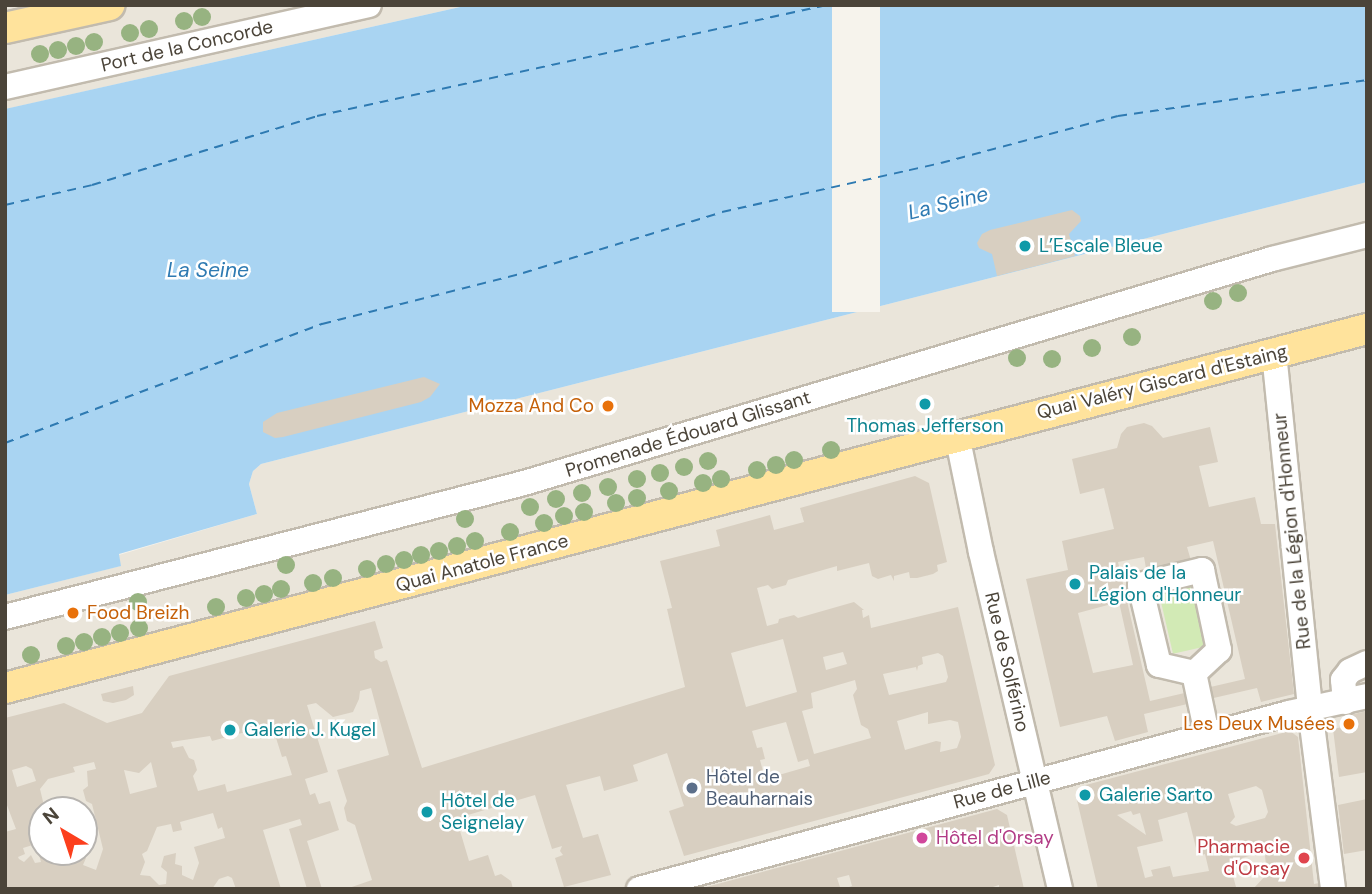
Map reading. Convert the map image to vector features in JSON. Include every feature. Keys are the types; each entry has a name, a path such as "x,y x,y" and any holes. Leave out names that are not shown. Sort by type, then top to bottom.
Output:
{"main road":[{"path":"5,28 110,5"},
{"name":"Quai Valéry Giscard d'Estaing","path":"957,435 1367,329"},
{"name":"Quai Anatole France","path":"5,688 899,454 957,435"}],"street":[{"name":"Port de la Concorde","path":"5,87 369,5"},
{"name":"Promenade Édouard Glissant","path":"5,617 524,483 1272,259 1367,236"},
{"name":"Rue de la Légion d'Honneur","path":"1274,353 1310,709 1333,889"},
{"name":"Rue de Solférino","path":"957,435 981,552 1060,889"},
{"path":"1356,699 1343,680 1350,671 1367,663"},
{"path":"1194,673 1207,734"},
{"name":"Rue de Lille","path":"639,889 1207,734 1356,699"}],"shaded area":[{"path":"5,5 469,5 6,109"},
{"path":"1367,182 1367,889 5,889 5,595 120,566 119,555 257,514 249,484 253,471 261,464"}],"green space":[{"path":"1191,585 1205,646 1173,654 1159,592"}],"water":[{"name":"La Seine","path":"469,5 1367,5 1367,182 261,464 253,471 249,484 257,514 119,554 121,566 5,595 5,109"}],"pier":[{"path":"832,5 880,5 880,312 832,312"}],"building":[{"name":"L’Escale Bleue","path":"1072,210 1080,216 1081,221 1069,234 1075,256 997,276 992,254 979,248 977,243 982,234 990,230"},
{"path":"424,377 440,384 430,397 421,402 283,437 275,438 263,432 263,422 277,413"},
{"name":"Palais de la Légion d'Honneur","path":"1144,423 1152,426 1163,438 1210,427 1218,462 1199,466 1209,507 1255,497 1261,524 1275,524 1294,694 1261,702 1257,688 1144,714 1148,732 1115,741 1107,716 1060,727 1026,579 1068,570 1062,541 1114,529 1104,488 1080,494 1072,459 1117,448 1121,434 1127,427","holes":["1213,541 1245,679 1150,701 1118,562 1144,557 1147,574 1192,564 1187,547","1119,602 1133,665 1093,673 1078,613"]},
{"path":"915,476 929,483 947,562 937,565 938,571 917,578 910,578 909,572 894,576 894,581 891,575 878,579 872,576 869,563 837,571 837,566 788,580 786,585 772,589 768,585 757,588 767,626 778,623 779,619 794,615 798,618 854,602 864,610 863,618 869,615 871,628 958,607 995,765 989,774 684,856 669,811 684,806 667,753 633,765 638,781 604,791 600,776 566,785 583,838 598,834 611,875 564,887 555,858 563,855 560,851 562,846 552,849 535,795 451,820 452,826 458,824 469,861 488,855 495,876 501,874 511,881 513,889 346,889 372,880 355,825 347,821 344,808 347,801 337,770 389,755 371,688 360,691 353,712 333,717 316,703 307,705 328,772 305,779 310,795 315,793 319,804 330,801 339,830 307,841 322,889 307,889 289,829 302,825 300,819 263,830 281,889 236,889 232,878 228,876 219,879 212,889 5,889 5,832 16,829 5,800 5,718 64,703 107,723 142,713 169,676 375,621 383,648 374,651 375,658 381,662 387,660 422,768 685,687 667,609 672,608 660,561 720,546 716,530 770,515 774,530 804,522 800,508","holes":["783,639 797,692 746,707 731,653","843,652 847,664 826,670 823,657","938,653 943,656 948,677 946,682 889,695 883,674 916,667 917,671 918,666 923,664 922,657","855,680 857,689 853,695 861,725 868,729 871,738 814,754 802,711 813,708 811,693","928,712 928,724 950,720 958,722 961,737 957,748 940,752 941,742 936,741 905,750 897,721","786,722 798,762 808,759 810,766 765,779 760,760 765,759 762,747 757,748 752,731","272,725 282,757 286,756 292,775 227,792 225,784 198,791 193,776 197,770 194,760 189,758 183,746 173,748 171,742 210,736 212,741","151,762 157,787 130,794 124,770 139,773","26,766 32,769 36,781 17,787 12,770","213,813 218,829 222,827 225,838 194,847 199,863 193,880 182,875 182,866 175,864 176,853 164,856 161,867 167,872 166,884 159,885 150,876 140,875 145,862 142,854 147,851 157,827 171,824 173,832 182,830 180,822"]},
{"path":"133,686 134,695 126,700 113,703 103,701 101,694"},
{"path":"1367,711 1367,772 1339,777 1333,729 1342,727 1350,715"},
{"path":"1290,731 1298,737 1314,884 1319,883 1319,889 1253,889 1267,874 1265,856 1260,853 1242,858 1233,876 1236,887 1229,889 1098,889 1076,796 1082,786","holes":["1256,786 1262,790 1268,812 1265,818 1236,826 1230,823 1235,817 1228,794","1131,811 1133,815 1140,813 1146,835 1117,815","1187,812 1198,856 1205,854 1209,871 1173,877 1170,866 1151,870 1153,876 1145,878 1137,847 1163,841 1158,820"]},
{"path":"1367,799 1367,850 1344,854 1338,805"},
{"path":"997,809 1007,815 1024,889 999,889 999,885 987,889 843,889 852,886 849,875 837,878 840,887 835,889 699,889"}],"ferry route":[{"path":"5,205 92,185 317,116 827,5"},
{"path":"5,443 322,324 523,273 722,212 941,163 1118,116 1367,80"}],"place":[{"name":"L’Escale Bleue","path":"1025,246"},
{"name":"Thomas Jefferson","path":"925,404"},
{"name":"Mozza And Co","path":"608,406"},
{"name":"Palais de la Légion d'Honneur","path":"1075,584"},
{"name":"Food Breizh","path":"73,613"},
{"name":"Les Deux Musées","path":"1349,724"},
{"name":"Galerie J. Kugel","path":"230,730"},
{"name":"Hôtel de Beauharnais","path":"692,788"},
{"name":"Galerie Sarto","path":"1085,795"},
{"name":"Hôtel de Seignelay","path":"427,812"},
{"name":"Hôtel d'Orsay","path":"922,838"},
{"name":"Pharmacie d'Orsay","path":"1304,858"}]}
